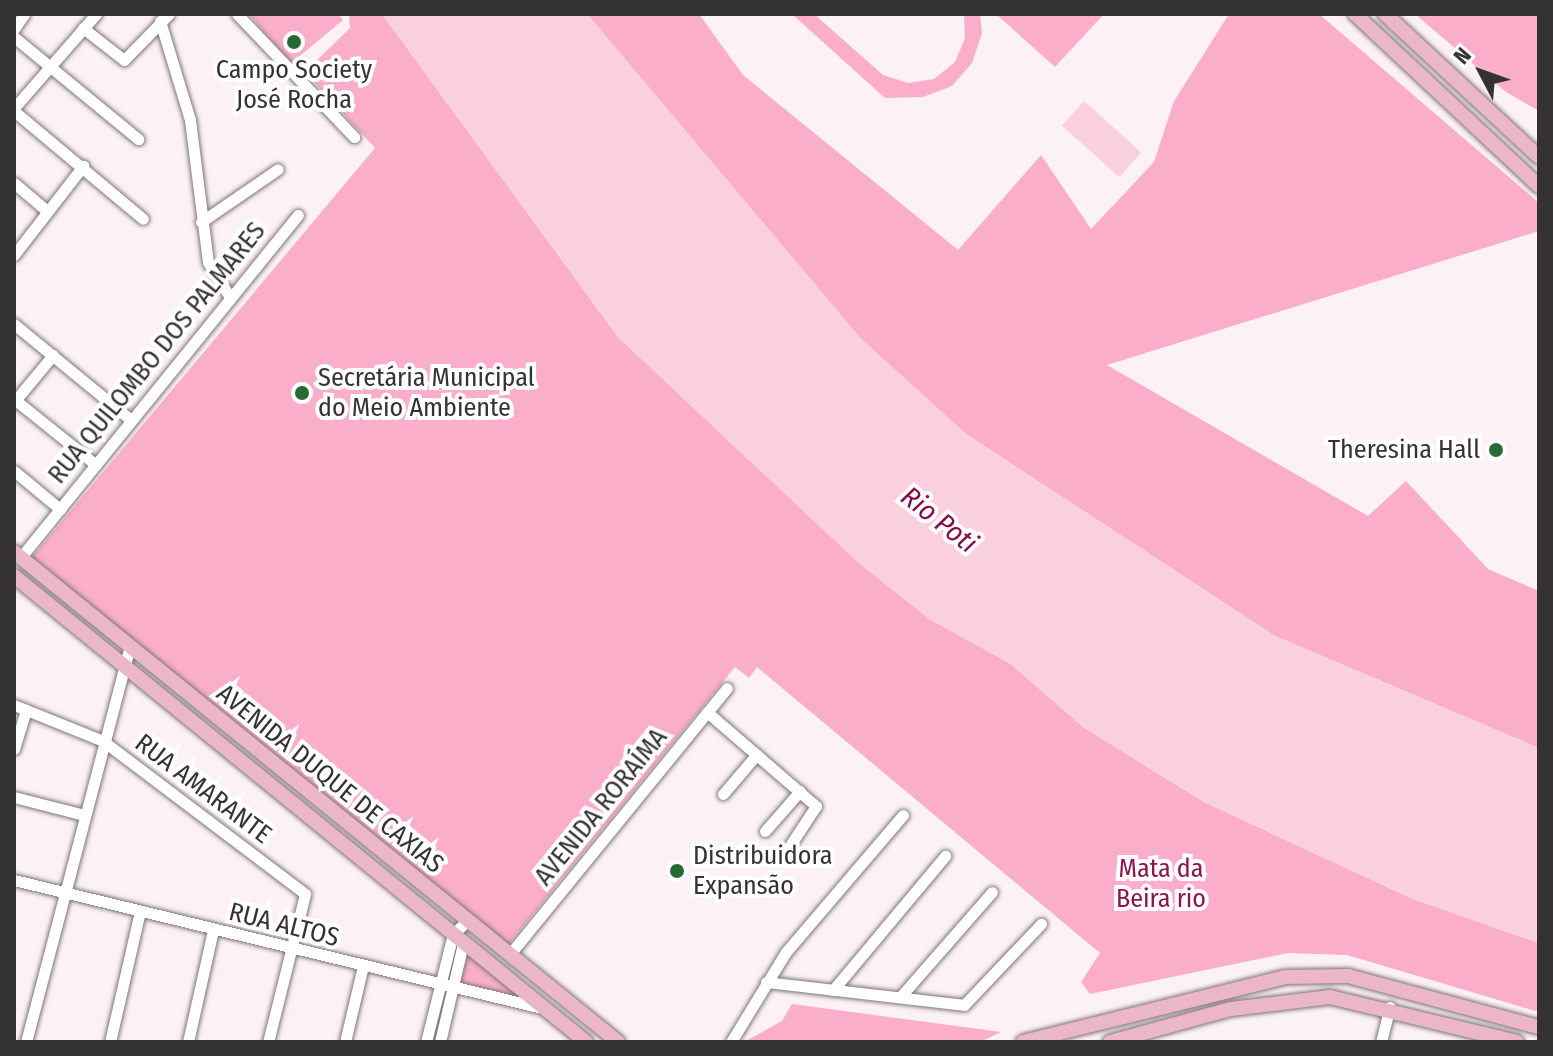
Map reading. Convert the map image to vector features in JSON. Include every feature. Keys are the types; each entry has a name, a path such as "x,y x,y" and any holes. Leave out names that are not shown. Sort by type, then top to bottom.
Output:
{"main road":[{"path":"1355,14 1539,186"},
{"path":"1385,14 1534,152"},
{"path":"1505,155 1516,145 1534,152"},
{"name":"AVENIDA DUQUE DE CAXIAS","path":"17,554 618,1042"},
{"name":"AVENIDA DUQUE DE CAXIAS","path":"14,576 586,1042"},
{"path":"1023,1042 1286,977 1348,976 1539,1027"},
{"path":"1110,1042 1284,998 1390,1007 1517,1042"}],"street":[{"path":"14,29 24,14"},
{"path":"96,14 14,109 143,219"},
{"path":"237,14 354,137"},
{"path":"83,28 124,60 165,18"},
{"path":"165,18 188,108 208,262 229,296"},
{"path":"16,39 138,139"},
{"path":"15,252 83,166"},
{"path":"201,222 278,169"},
{"path":"14,183 47,211"},
{"name":"RUA QUILOMBO DOS PALMARES","path":"17,554 60,509 229,296 298,215"},
{"path":"14,324 131,420"},
{"path":"53,355 14,400 96,465"},
{"path":"14,471 60,509"},
{"path":"26,1042 129,648"},
{"name":"AVENIDA RORAÍMA","path":"510,954 727,688"},
{"name":"RUA AMARANTE","path":"14,705 103,741 305,894 291,951"},
{"path":"14,749 26,710"},
{"path":"707,712 800,791 817,814 787,850"},
{"path":"723,794 757,754"},
{"path":"765,831 800,791"},
{"path":"14,797 84,815"},
{"path":"731,1042 766,982 903,815"},
{"path":"833,990 945,856"},
{"name":"RUA ALTOS","path":"14,880 291,951 447,983 545,1008"},
{"path":"901,996 992,892"},
{"path":"110,1042 140,911"},
{"path":"426,1042 447,983 458,938 468,920"},
{"path":"766,982 971,1003 1041,924"},
{"path":"188,1042 213,930"},
{"path":"268,1042 291,951"},
{"path":"345,1042 363,966"},
{"path":"440,1042 447,983"},
{"path":"1381,1042 1390,1007"}],"green space":[{"name":"Campo Society José Rocha","path":"249,14 338,14 343,20 290,64"},
{"name":"Mata da Beira rio","path":"349,14 382,14 618,337 860,564 931,620 1011,664 1083,727 1204,802 1413,899 1539,943 1539,1012 1347,955 1288,953 1090,994 1081,982 1100,953 757,667 749,678 735,667 507,946 32,557 375,148 313,81 310,67 350,28"},
{"path":"587,14 699,14 743,75 958,250 1041,155 1091,229 1154,162 1174,101 1229,14 1319,14 1539,203 1539,231 1107,365 1368,516 1406,481 1488,569 1539,591 1539,748 1275,636 966,434 861,339"},
{"path":"792,14 814,14 883,75 908,83 934,79 955,62 965,38 964,14 980,14 982,33 972,63 952,86 923,97 885,98"},
{"path":"996,14 1104,14 1055,67"},
{"path":"1415,14 1539,14 1539,111 1506,92"},
{"path":"468,954 523,997 459,983"},
{"path":"792,1004 1001,1032 980,1042 744,1042 782,1021"}],"water":[{"name":"Rio Poti","path":"382,14 587,14 861,339 966,434 1275,636 1539,748 1539,943 1413,899 1204,802 1083,727 1011,664 931,620 860,564 618,337"},
{"path":"1084,101 1141,153 1119,177 1062,126"}],"place":[{"name":"Campo Society José Rocha","path":"294,42"},
{"name":"Secretária Municipal do Meio Ambiente","path":"302,393"},
{"name":"Theresina Hall","path":"1496,450"},
{"name":"Distribuidora Expansão","path":"677,871"}]}
